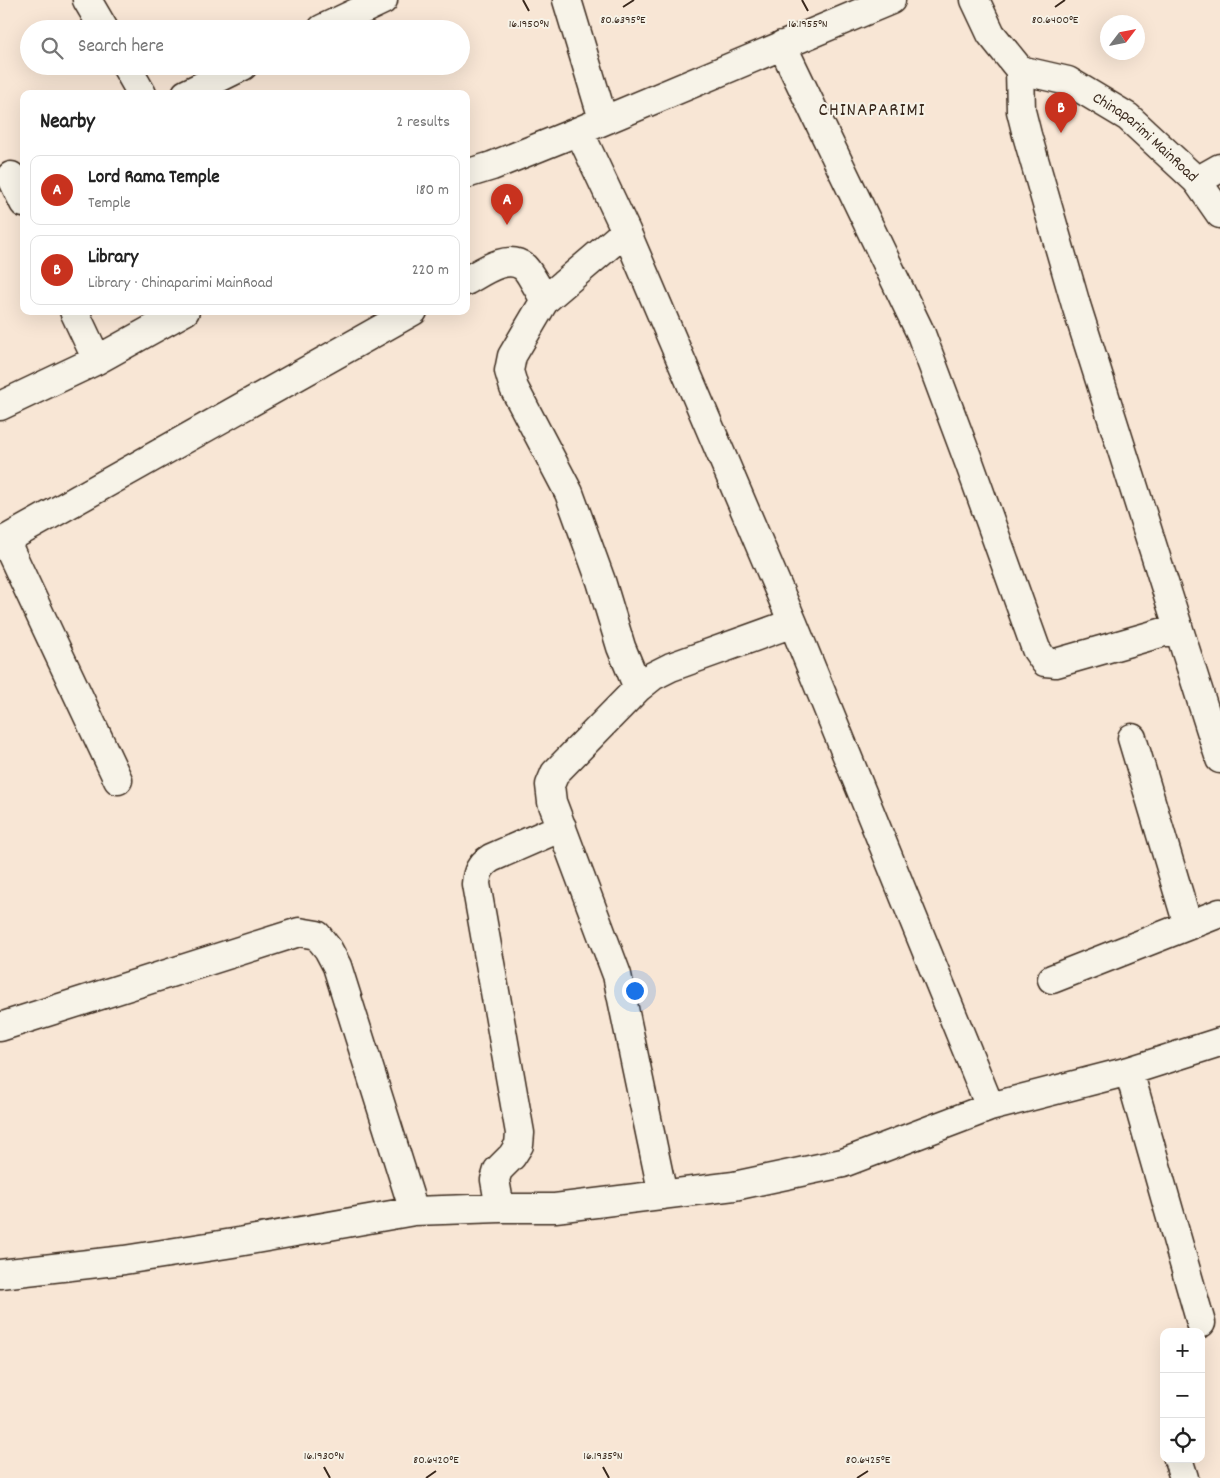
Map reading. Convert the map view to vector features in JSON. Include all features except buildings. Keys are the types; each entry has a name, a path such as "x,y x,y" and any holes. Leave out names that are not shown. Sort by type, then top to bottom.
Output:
{"street":[{"path":"87,0 99,20"},
{"path":"341,20 383,0"},
{"path":"567,0 591,125 626,231 794,623 990,1107"},
{"path":"470,173 492,166 891,0"},
{"path":"976,0 992,34 1020,70 1021,111 1027,136 1076,304 1220,759"},
{"path":"782,44 921,334 1036,649 1044,662 1056,663 1178,628"},
{"name":"Chinaparimi MainRoad","path":"1020,70 1068,81 1128,117 1208,175 1220,214"},
{"path":"131,75 140,90"},
{"path":"194,90 225,75"},
{"path":"12,175 20,194"},
{"path":"626,231 545,300 512,356 509,371 514,388 569,494 601,581 621,648 638,688"},
{"path":"470,280 491,268 510,261 524,267 545,300"},
{"path":"76,315 97,360"},
{"path":"0,406 97,360 178,315"},
{"path":"118,780 2,541 406,315"},
{"path":"663,1195 617,975 552,802 550,785 555,773 638,688 653,676 670,667 794,623"},
{"path":"1132,738 1188,925"},
{"path":"500,1208 495,1180 498,1170 512,1156 519,1145 520,1133 476,884 476,873 483,863 491,858 562,827"},
{"path":"1052,979 1220,912"},
{"path":"0,1027 299,932 317,935 328,949 337,966 414,1211"},
{"path":"0,1274 124,1260 414,1211 555,1208 734,1186 843,1163 990,1107 1129,1071 1220,1042"},
{"path":"1129,1071 1201,1323"},
{"path":"1179,1463 1184,1478"}],"place":[{"name":"Library","path":"1061,133"},
{"name":"Lord Rama Temple","path":"507,225"}],"district":[{"name":"CHINAPARIMI","path":"872,111"}]}
